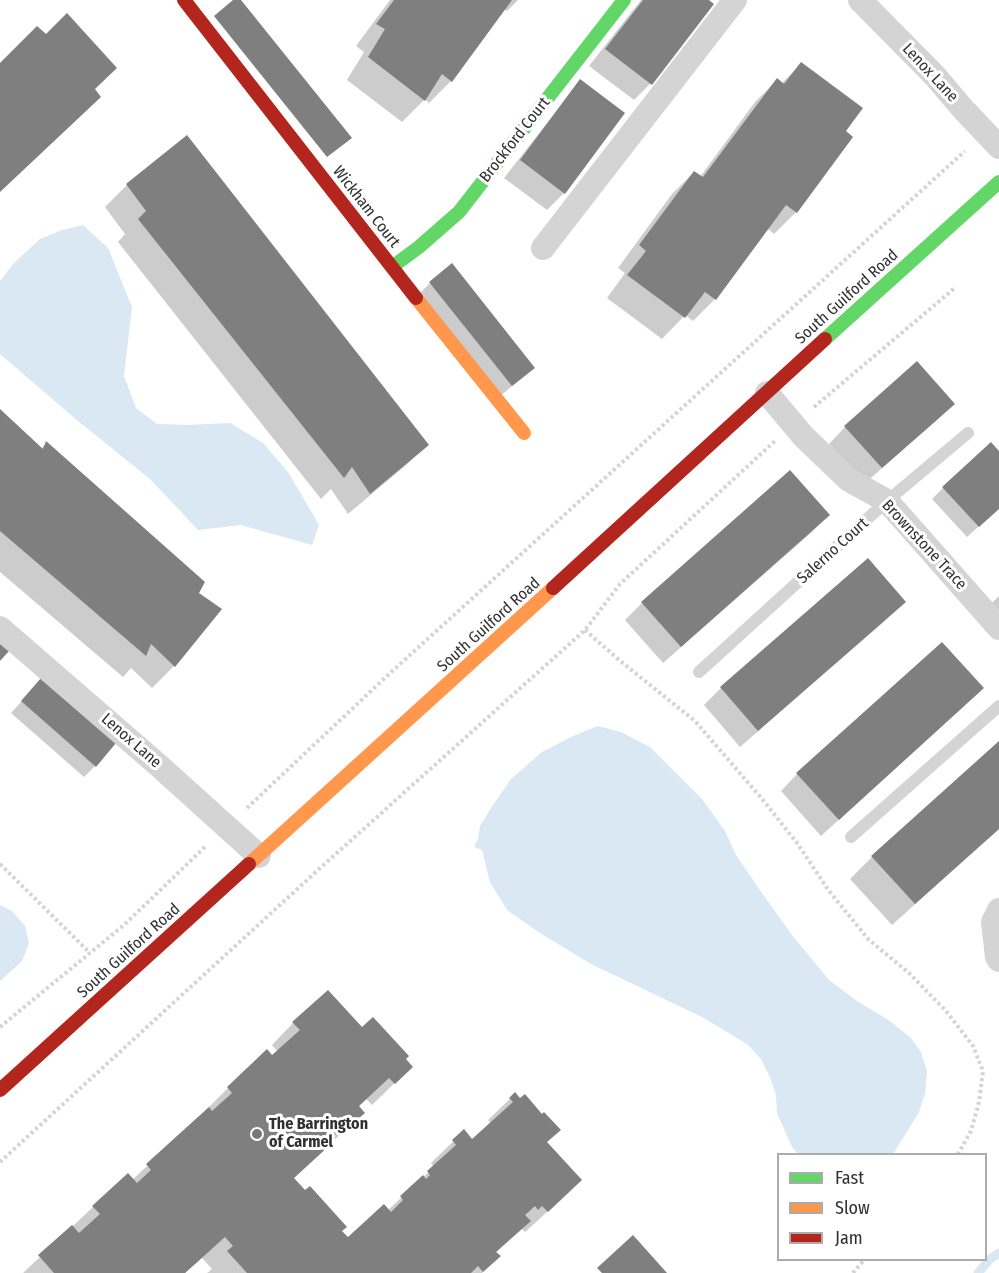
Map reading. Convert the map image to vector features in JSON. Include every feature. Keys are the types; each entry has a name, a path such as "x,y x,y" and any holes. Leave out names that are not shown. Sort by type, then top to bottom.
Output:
{"main road":[{"name":"Wickham Court","path":"184,0 524,433"},
{"name":"Brockford Court","path":"392,267 459,212 624,0"},
{"name":"South Guilford Road","path":"0,1090 999,182"}],"street":[{"path":"543,248 735,0"},
{"name":"Lenox Lane","path":"860,0 935,76 992,140"},
{"name":"Brownstone Trace","path":"767,393 804,437 849,480 887,501 999,628"},
{"name":"Lenox Lane","path":"0,628 259,856"},
{"path":"999,910 993,922 999,960"}],"lane":[{"name":"Salerno Court","path":"699,672 887,501 968,432"},
{"path":"851,837 999,705"}],"path":[{"path":"254,801 388,675 992,140"},
{"path":"0,1162 318,870 585,630 620,584 794,424 956,287"},
{"path":"585,630 694,721 763,800 797,843 829,891 869,940 909,973 946,1011 973,1046 983,1071 979,1102 971,1131 959,1153"},
{"path":"0,1028 124,925 200,852"},
{"path":"0,864 90,953"},
{"path":"853,1273 863,1261"}],"shaded area":[{"path":"83,225 108,248 132,307 124,376 136,408 157,424 230,423 263,443 288,472 319,525 312,545 241,525 198,530 150,479 0,354 0,281 14,263 40,239"},
{"path":"598,726 621,732 650,747 702,799 725,831 736,855 759,889 792,935 829,980 911,1038 921,1052 927,1071 925,1094 918,1114 894,1153 797,1153 792,1147 777,1113 776,1095 770,1077 761,1059 747,1044 702,1017 591,964 507,910 490,882 482,850 474,847 480,826 511,779 542,752"},
{"path":"0,905 12,911 25,926 29,943 22,961 0,981"}],"building":[{"path":"233,0 241,0 352,138 327,157 214,16"},
{"path":"394,0 512,0 452,82 442,74 425,101 368,57 385,29 376,24"},
{"path":"643,0 709,0 714,4 652,85 605,49"},
{"path":"67,13 117,68 95,89 101,97 0,192 0,63 37,26 46,34"},
{"path":"801,62 863,108 846,131 853,137 797,213 786,205 716,300 705,292 685,318 627,275 646,251 639,245 694,171 703,177 777,78 784,84"},
{"path":"580,79 625,113 565,194 520,160"},
{"path":"187,135 429,445 370,494 352,467 344,478 138,219 146,211 126,184"},
{"path":"452,263 535,368 512,386 429,282"},
{"path":"917,361 955,404 882,468 844,426"},
{"path":"0,409 43,449 46,441 205,582 199,593 222,609 175,667 151,644 146,656 0,531"},
{"path":"991,442 999,451 999,509 979,527 942,487"},
{"path":"790,470 830,515 681,647 641,602"},
{"path":"868,558 906,602 758,731 720,687"},
{"path":"942,642 984,688 839,820 796,773"},
{"path":"0,644 9,651 0,661"},
{"path":"41,678 116,743 96,767 21,701"},
{"path":"999,741 999,829 915,904 871,856"},
{"name":"The Barrington of Carmel","path":"328,990 362,1027 373,1017 409,1056 406,1059 413,1067 395,1084 389,1078 359,1106 365,1113 348,1128 345,1125 327,1142 330,1145 294,1178 305,1190 310,1186 347,1227 342,1231 348,1237 384,1204 391,1212 403,1200 400,1196 423,1175 426,1179 430,1175 427,1171 456,1145 452,1140 464,1129 472,1139 513,1102 509,1098 515,1092 520,1098 525,1094 542,1114 544,1112 561,1130 547,1142 582,1180 548,1212 542,1206 538,1210 535,1206 525,1215 531,1221 496,1252 501,1256 483,1272 478,1266 471,1273 247,1273 227,1251 233,1246 225,1237 185,1273 54,1273 38,1255 72,1225 79,1233 100,1214 92,1206 128,1173 137,1183 151,1170 146,1164 209,1107 212,1111 232,1093 227,1087 267,1049 272,1055 300,1030 292,1022"},
{"path":"633,1235 667,1273 602,1273 597,1268"}],"waterway":[{"path":"978,1273 990,1259 999,1253"}],"traffic: fast":[{"path":"392,267 459,212 624,0"},
{"path":"825,339 999,182"}],"traffic: slow":[{"path":"416,298 524,433"},
{"path":"249,864 553,588"}],"traffic: jam":[{"path":"184,0 416,298"},
{"path":"553,588 825,339"},
{"path":"0,1090 249,864"}],"place":[{"name":"The Barrington of Carmel","path":"257,1134"}]}
